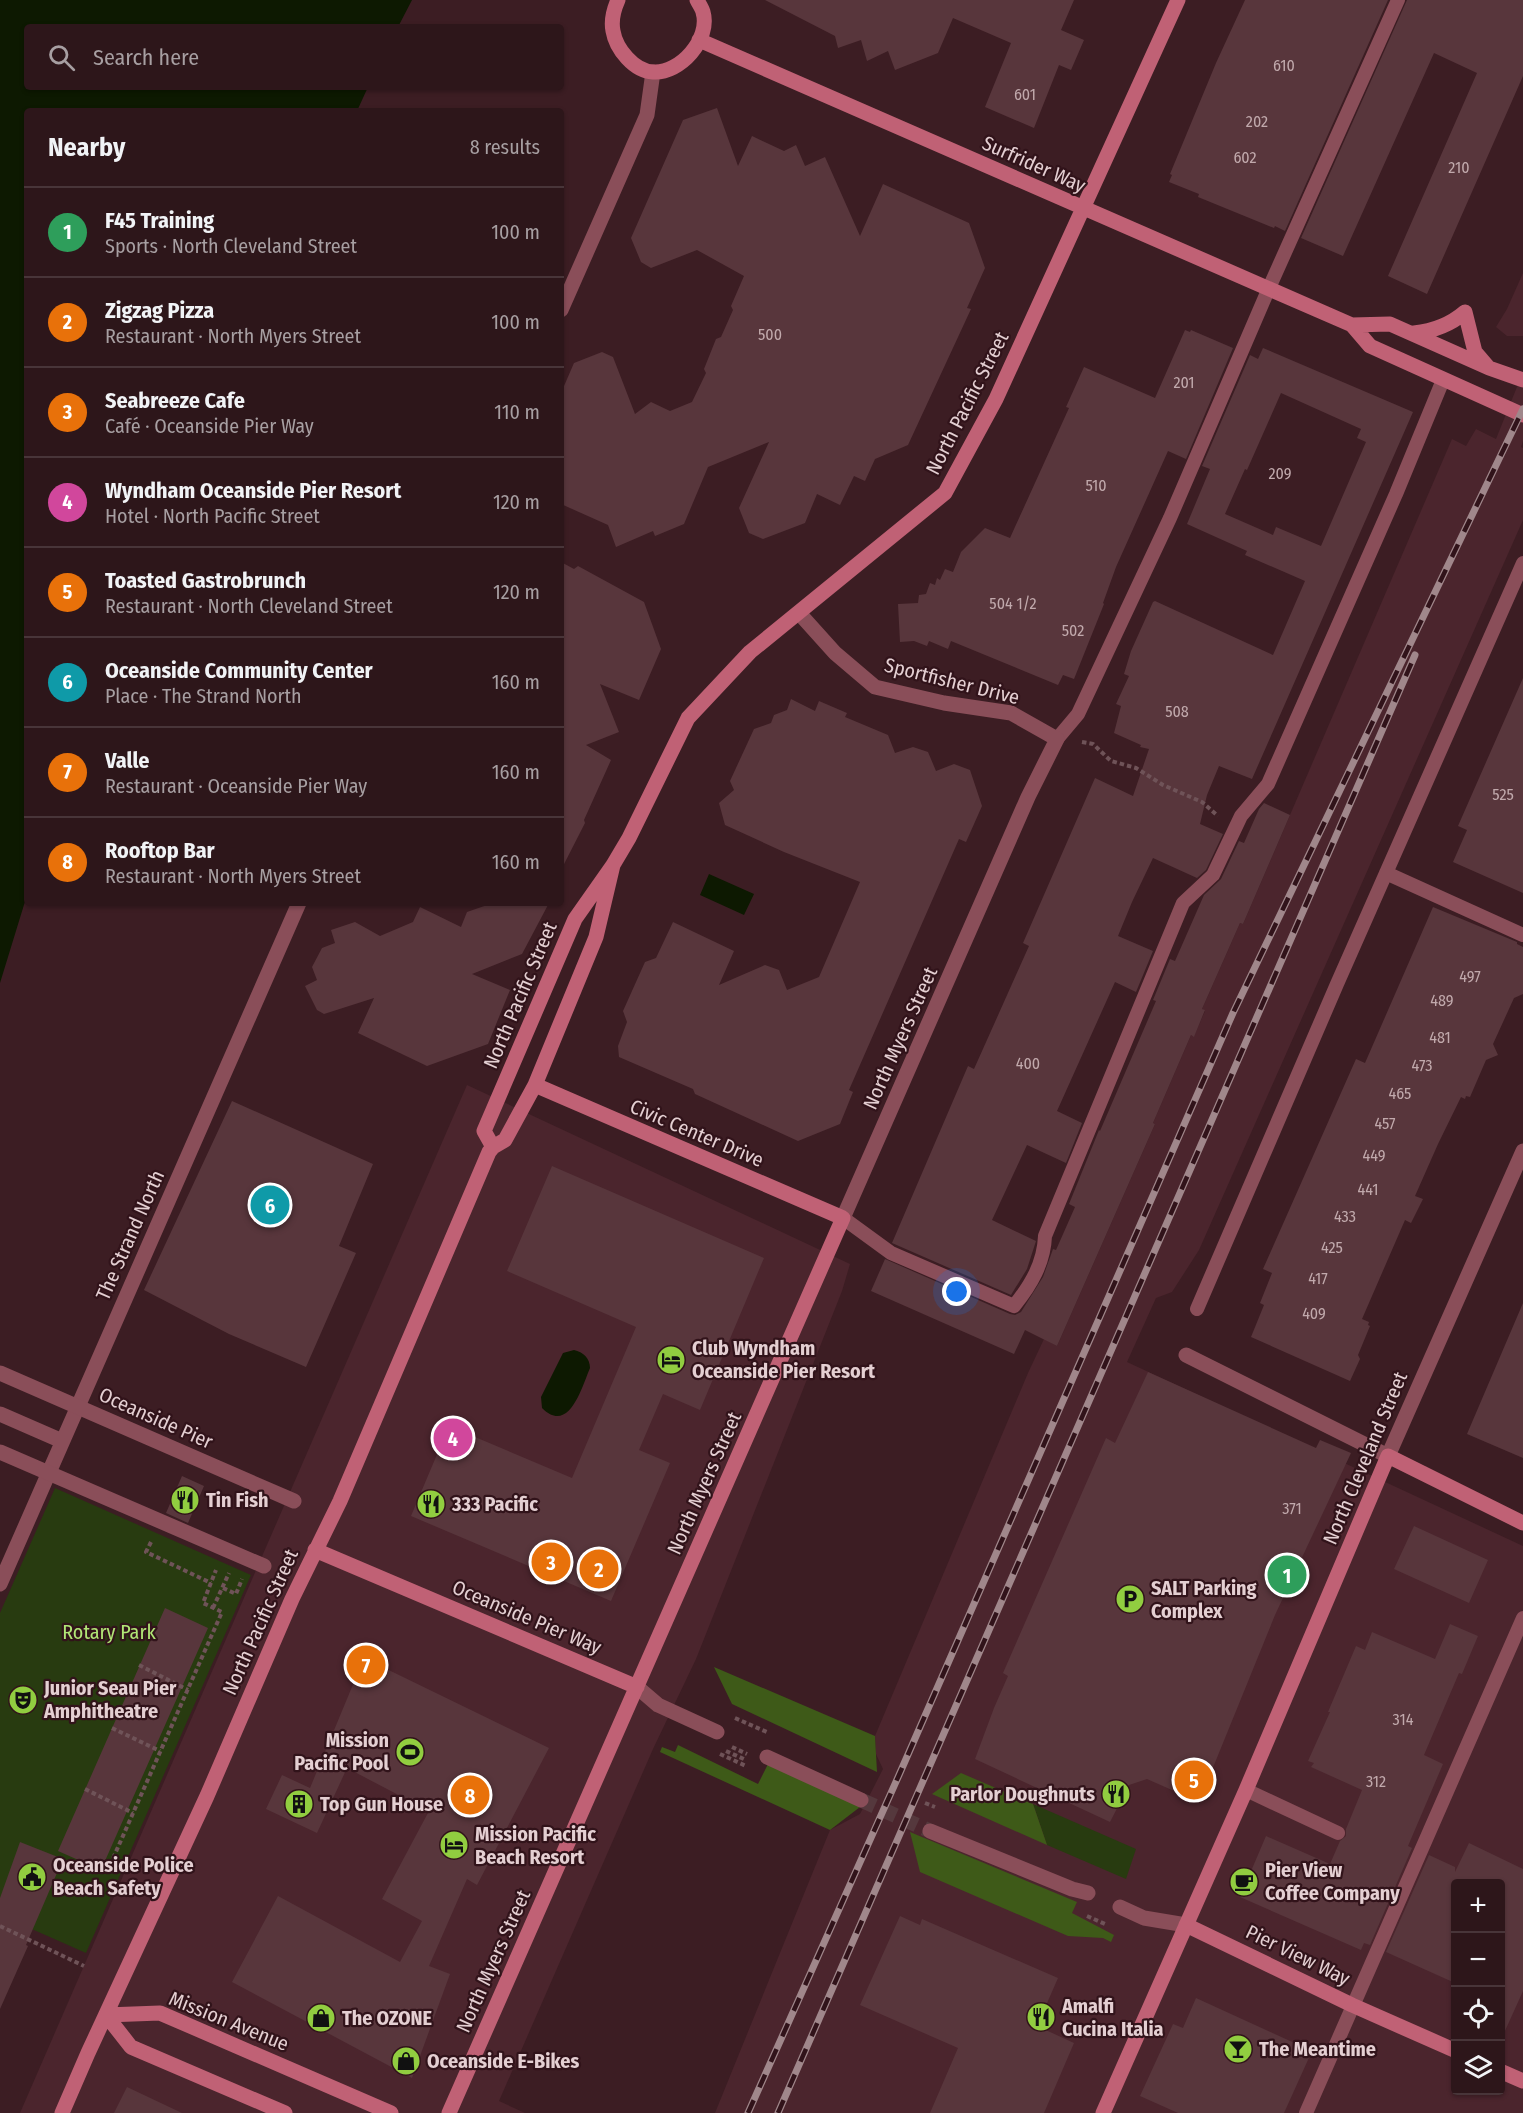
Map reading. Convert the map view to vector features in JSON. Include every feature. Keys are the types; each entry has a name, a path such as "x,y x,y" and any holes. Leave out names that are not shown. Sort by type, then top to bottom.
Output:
{"main road":[{"path":"618,0 614,9 612,31 618,47 630,60 653,72 676,66 691,56 704,26 703,12 697,0"},
{"name":"North Pacific Street","path":"493,1147 484,1131 575,919 613,866 629,838 688,718 750,652 945,493 996,399 1178,0"},
{"name":"Surfrider Way","path":"699,40 1352,325 1370,346 1523,415"},
{"path":"1412,333 1432,331 1457,319 1465,312 1475,352 1489,368"},
{"name":"Surfrider Way","path":"1352,325 1390,324 1489,368 1523,380"},
{"name":"North Pacific Street","path":"62,2113 207,1796 291,1599 340,1501 493,1147 505,1140 535,1085 596,937 613,866"},
{"name":"Civic Center Drive","path":"535,1085 843,1218"},
{"name":"North Myers Street","path":"449,2113 843,1218"},
{"path":"1388,1456 1523,1523"},
{"name":"North Cleveland Street","path":"1103,2113 1246,1790 1388,1456"},
{"name":"Oceanside Pier Way","path":"315,1550 637,1687"},
{"name":"Pier View Way","path":"1186,1924 1353,2005 1451,2049"},
{"name":"Mission Avenue","path":"106,2015 160,2013 391,2113"},
{"path":"106,2015 131,2047 285,2113"},
{"path":"1505,2073 1523,2081"}],"street":[{"path":"564,303 647,115 653,72"},
{"name":"Sportfisher Drive","path":"800,613 835,653 875,687 944,703 1011,713 1057,739"},
{"name":"North Myers Street","path":"843,1218 1028,796 1057,739"},
{"name":"The Strand North","path":"0,1584 297,906"},
{"name":"North Cleveland Street","path":"1388,1456 1523,1151"},
{"path":"1186,1355 1388,1456"},
{"name":"Oceanside Pier","path":"0,1373 294,1501"},
{"path":"0,1414 62,1441"},
{"path":"0,1452 264,1566"},
{"name":"Oceanside Pier Way","path":"637,1687 658,1705 717,1732"},
{"path":"767,1757 861,1800"},
{"path":"930,1831 1072,1889 1088,1893"},
{"name":"Pier View Way","path":"1120,1907 1144,1918 1186,1924"}],"lane":[{"path":"1057,739 1078,714 1170,518 1269,288 1398,0"},
{"path":"843,1218 891,1253 1014,1306 1028,1288 1045,1253 1045,1236 1184,903 1213,875 1241,816 1268,784 1443,380"},
{"path":"1197,1309 1523,563"},
{"path":"1386,873 1523,935"},
{"path":"1306,2113 1523,1618"},
{"path":"1246,1790 1338,1833"}],"path":[{"path":"1057,739 1093,744 1111,761 1136,768 1163,786 1202,802 1234,831"},
{"path":"107,1872 222,1612 202,1603 211,1582 146,1552 153,1537"},
{"path":"213,1608 223,1588 236,1593"},
{"path":"139,1665 188,1690"},
{"path":"112,1728 160,1752"},
{"path":"85,1789 133,1813"},
{"path":"0,1926 84,1966"}],"shaded area":[{"path":"0,0 412,0 400,24 24,24 24,90 367,90 358,108 24,108 24,905 0,983"},
{"path":"1523,273 1523,336 1507,336 1496,327"},
{"path":"1523,372 1523,441 1521,447 1523,448 1523,520 1199,1250 1172,1292 1156,1298 1127,1362 1523,1546 1523,2113 715,2113 830,1830 860,1814 883,1769 876,1754 875,1736 1028,1373 1044,1339 1057,1346 1155,1124 1153,1123 1191,1035 1194,1036 1205,1011 1202,1009 1240,923 1243,924 1452,439 1466,446 1476,429 1496,439"},
{"path":"709,874 754,894 744,915 700,895"},
{"path":"467,1085 850,1264 842,1291 696,1659 653,1749 499,2101 525,2113 20,2113"},
{"path":"574,1350 585,1356 590,1368 573,1405 560,1416 551,1415 542,1408 541,1397 563,1353"}],"green space":[{"name":"Rotary Park","path":"55,1488 251,1575 86,1953 0,1915 0,1613"},
{"path":"714,1667 875,1736 877,1772 732,1704"},
{"path":"678,1745 758,1784 768,1764 860,1807 830,1830 660,1752 662,1747 675,1752"},
{"path":"961,1773 1033,1804 1047,1845 932,1794"},
{"path":"1033,1804 1136,1849 1126,1879 1047,1845"},
{"path":"910,1832 1077,1902 1072,1913 1114,1935 1111,1942 1103,1938 1068,1936 920,1872"}],"building":[{"path":"765,0 1074,0 1061,30 1084,40 1071,70 1059,65 1034,128 985,107 1011,43 953,18 938,53 895,70 888,51 867,61 861,40 838,48 835,36"},
{"path":"1245,0 1388,0 1285,231 1198,197 1199,194 1169,182 1172,175 1170,174 1216,63"},
{"path":"1407,0 1523,0 1523,76 1427,294 1388,276 1477,73 1434,53 1343,256 1301,238"},
{"path":"717,108 738,166 752,136 784,151 796,145 805,166 825,157 860,236 883,184 969,223 985,268 967,308 971,309 908,445 875,459 865,481 854,476 840,505 817,494 805,523 763,539 749,533 739,508 769,442 708,467 684,524 655,536 653,531 616,547 608,525 564,505 564,386 574,363 602,352 613,357 635,414 651,402 670,411 692,402 706,373 704,369 716,339 721,337 733,310 731,306 744,276 697,250 651,268 641,262 631,238 683,120"},
{"path":"1185,330 1190,332 1191,330 1233,348 1186,459 1168,451 1116,567 1074,679 1063,675 1058,685 951,641 948,649 929,641 927,646 914,641 900,642 898,604 918,603 919,595 926,594 930,583 935,585 937,578 940,580 945,569 953,572 961,552 985,528 1010,538 1069,408 1066,407 1084,367 1155,398"},
{"path":"1263,348 1413,412 1252,779 1219,766 1207,795 1200,824 1223,834 1206,870 1197,878 1153,858 1132,902 1118,936 1153,951 1136,992 1115,982 1057,1111 1082,1123 1066,1163 1027,1145 992,1220 1036,1241 1027,1269 1011,1295 892,1243 968,1066 974,1069 1029,946 1023,943 1095,778 1133,796 1149,749 1140,747 1141,745 1114,733 1121,706 1116,704 1129,676 1124,674 1131,651 1153,602 1273,655 1305,581 1245,555 1247,551 1187,524 1210,469 1202,466 1250,355 1258,359","holes":["1281,393 1361,429 1357,438 1366,442 1321,546 1276,527 1273,535 1225,514"]},
{"path":"564,564 574,569 578,566 644,602 661,649 639,700 600,684 619,732 586,745 611,760 584,820 585,823 564,864"},
{"path":"1523,678 1523,893 1453,862 1467,830 1458,826"},
{"path":"791,699 815,711 819,701 847,713 845,717 888,735 895,753 913,747 928,752 936,771 954,764 970,770 982,806 966,842 959,839 849,1090 853,1092 840,1124 798,1141 695,1094 693,1089 619,1057 618,1046 627,1022 623,1011 645,962 656,958 673,922 734,951 719,985 765,965 779,970 787,990 819,977 860,882 784,852 725,825 719,803 734,790 730,781 754,729 771,723 774,715 787,710"},
{"path":"1264,803 1290,815 1243,924 1240,923 1202,1009 1205,1010 1194,1037 1191,1035 1153,1123 1155,1124 1057,1346 1025,1330 1014,1354 871,1291 885,1259 1010,1314 1015,1315 1021,1312 1043,1277 1053,1249 1056,1250 1075,1207 1069,1204 1156,1001 1153,1000 1170,959 1175,961 1204,895 1221,879 1239,841 1244,843"},
{"path":"484,906 547,906 522,954 472,974 510,990 488,1044 427,1066 358,1033 374,998 324,1014 317,1010 305,986 317,980 312,967 322,948 335,943 331,930 355,922 380,936 413,922 420,907 461,927 467,912"},
{"path":"1433,907 1517,942 1523,947 1523,994 1514,998 1493,1044 1498,1055 1486,1060 1470,1097 1466,1096 1465,1099 1461,1097 1438,1144 1415,1196 1423,1199 1411,1223 1405,1220 1362,1319 1369,1322 1370,1326 1358,1355 1360,1359 1350,1381 1251,1337 1264,1305 1260,1303 1272,1273 1263,1269 1356,1059 1365,1063"},
{"path":"232,1101 373,1164 339,1246 356,1253 306,1367 229,1334 144,1290"},
{"name":"Club Wyndham Oceanside Pier Resort","path":"552,1166 764,1258 700,1410 663,1394 639,1450 670,1463 611,1601 411,1516 449,1426 572,1478 636,1327 507,1271"},
{"path":"1523,1303 1523,1458 1467,1434"},
{"path":"1148,1372 1316,1448 1320,1440 1351,1453 1275,1615 1199,1802 1147,1779 1129,1785 1110,1822 975,1759 1008,1676 1003,1673 1106,1438 1115,1443"},
{"name":"Tin Fish","path":"182,1476 204,1486 188,1523 166,1513"},
{"path":"1414,1526 1488,1560 1469,1603 1394,1569"},
{"path":"165,1608 208,1628 101,1870 58,1851"},
{"path":"1450,1624 1478,1636 1462,1674 1459,1673 1424,1755 1443,1764 1408,1846 1412,1848 1370,1945 1364,1943 1361,1950 1240,1897 1266,1836 1330,1864 1340,1841 1346,1836 1346,1829 1362,1790 1311,1767 1314,1763 1308,1761 1356,1646 1365,1650 1372,1632 1435,1659"},
{"name":"Mission Pacific Beach Resort","path":"364,1658 549,1748 477,1885 467,1879 429,1966 450,1974 412,2078 232,1982 278,1896 400,1962 422,1921 382,1899 429,1811 347,1768 317,1833 266,1809 282,1775 310,1788"},
{"path":"20,1842 63,1859 0,2009 0,1898"},
{"path":"1469,1843 1523,1869 1523,1991 1505,2031 1505,1879 1451,1879 1451,1981 1386,1952 1429,1855 1455,1867 1455,1872"},
{"path":"900,1916 920,1925 922,1919 1058,1978 1037,2026 1074,2043 1044,2113 930,2113 958,2048 860,2005"},
{"path":"1196,1998 1312,2051 1284,2113 1178,2113 1140,2096 1173,2024 1183,2028"},
{"path":"127,2087 182,2113 114,2113"}],"tunnel":[{"path":"861,1800 930,1831"}],"railway":[{"path":"748,2113 899,1775 1233,1013 1523,409"},
{"path":"778,2113 1415,655"}],"place":[{"name":"Oceanside Community Center","path":"270,1205"},
{"name":"Club Wyndham Oceanside Pier Resort","path":"671,1360"},
{"name":"Wyndham Oceanside Pier Resort","path":"453,1438"},
{"name":"Tin Fish","path":"185,1500"},
{"name":"333 Pacific","path":"431,1504"},
{"name":"Seabreeze Cafe","path":"551,1562"},
{"name":"Zigzag Pizza","path":"599,1569"},
{"name":"F45 Training","path":"1287,1575"},
{"name":"SALT Parking Complex","path":"1130,1599"},
{"name":"Valle","path":"366,1665"},
{"name":"Junior Seau Pier Amphitheatre","path":"23,1700"},
{"name":"Mission Pacific Pool","path":"410,1752"},
{"name":"Toasted Gastrobrunch","path":"1194,1780"},
{"name":"Parlor Doughnuts","path":"1116,1794"},
{"name":"Rooftop Bar","path":"470,1795"},
{"name":"Top Gun House","path":"299,1804"},
{"name":"Mission Pacific Beach Resort","path":"454,1845"},
{"name":"Oceanside Police Beach Safety","path":"32,1877"},
{"name":"Pier View Coffee Company","path":"1244,1882"},
{"name":"Amalfi Cucina Italia","path":"1041,2017"},
{"name":"The OZONE","path":"321,2018"},
{"name":"The Meantime","path":"1238,2049"},
{"name":"Oceanside E-Bikes","path":"406,2061"}]}
